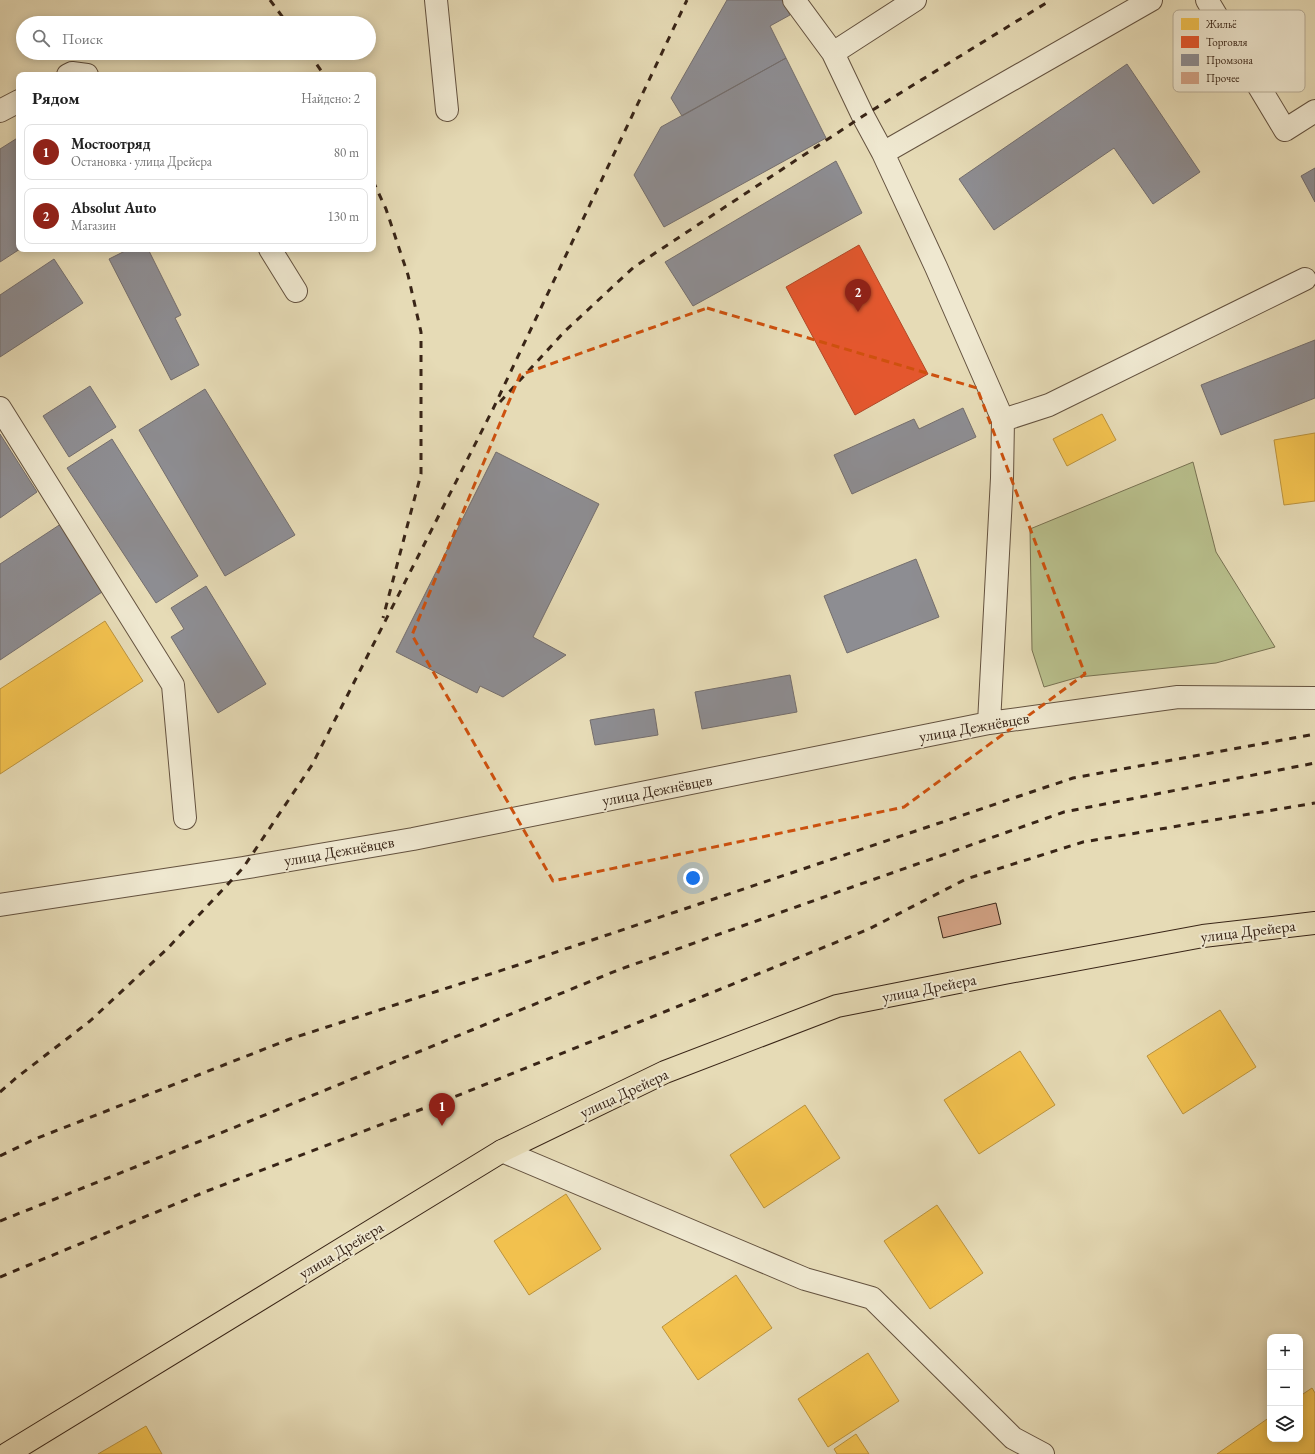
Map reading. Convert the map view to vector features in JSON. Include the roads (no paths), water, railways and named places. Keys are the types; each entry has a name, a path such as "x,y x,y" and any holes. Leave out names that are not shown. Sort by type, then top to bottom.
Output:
{"main road":[{"name":"улица Дрейера","path":"7,1454 502,1151 665,1072 838,1006 1203,936 1315,923"}],"street":[{"path":"436,0 447,110"},
{"path":"794,0 833,53 863,116 883,153 936,267 1003,420 1002,478 989,723"},
{"path":"833,53 915,0"},
{"path":"883,153 1151,0"},
{"path":"1207,0 1213,10"},
{"path":"1262,92 1285,130 1315,111"},
{"path":"0,111 16,103"},
{"path":"272,252 296,291"},
{"path":"1003,420 1049,405 1305,279"},
{"path":"0,408 173,685 185,818"},
{"name":"улица Дежнёвцев","path":"0,905 235,869 413,839 989,723 1178,697 1315,698"},
{"path":"502,1151 805,1279 872,1298 1013,1438 1043,1454"}],"railway":[{"path":"270,0 282,16"},
{"path":"0,1092 90,1021 168,948 243,868 312,765 493,409 687,0"},
{"path":"500,402 565,331 634,267 863,116 1051,0"},
{"path":"314,60 322,72"},
{"path":"376,187 386,209 408,275 421,332 421,474 383,618"},
{"path":"0,1156 35,1139 290,1039 518,965 1073,778 1315,734"},
{"path":"0,1221 233,1128 618,970 1064,812 1315,763"},
{"path":"0,1277 207,1191 464,1093 869,929 966,879 1083,842 1315,803"}],"place":[{"name":"Absolut Auto","path":"858,312"},
{"name":"Мостоотряд","path":"442,1126"}]}
